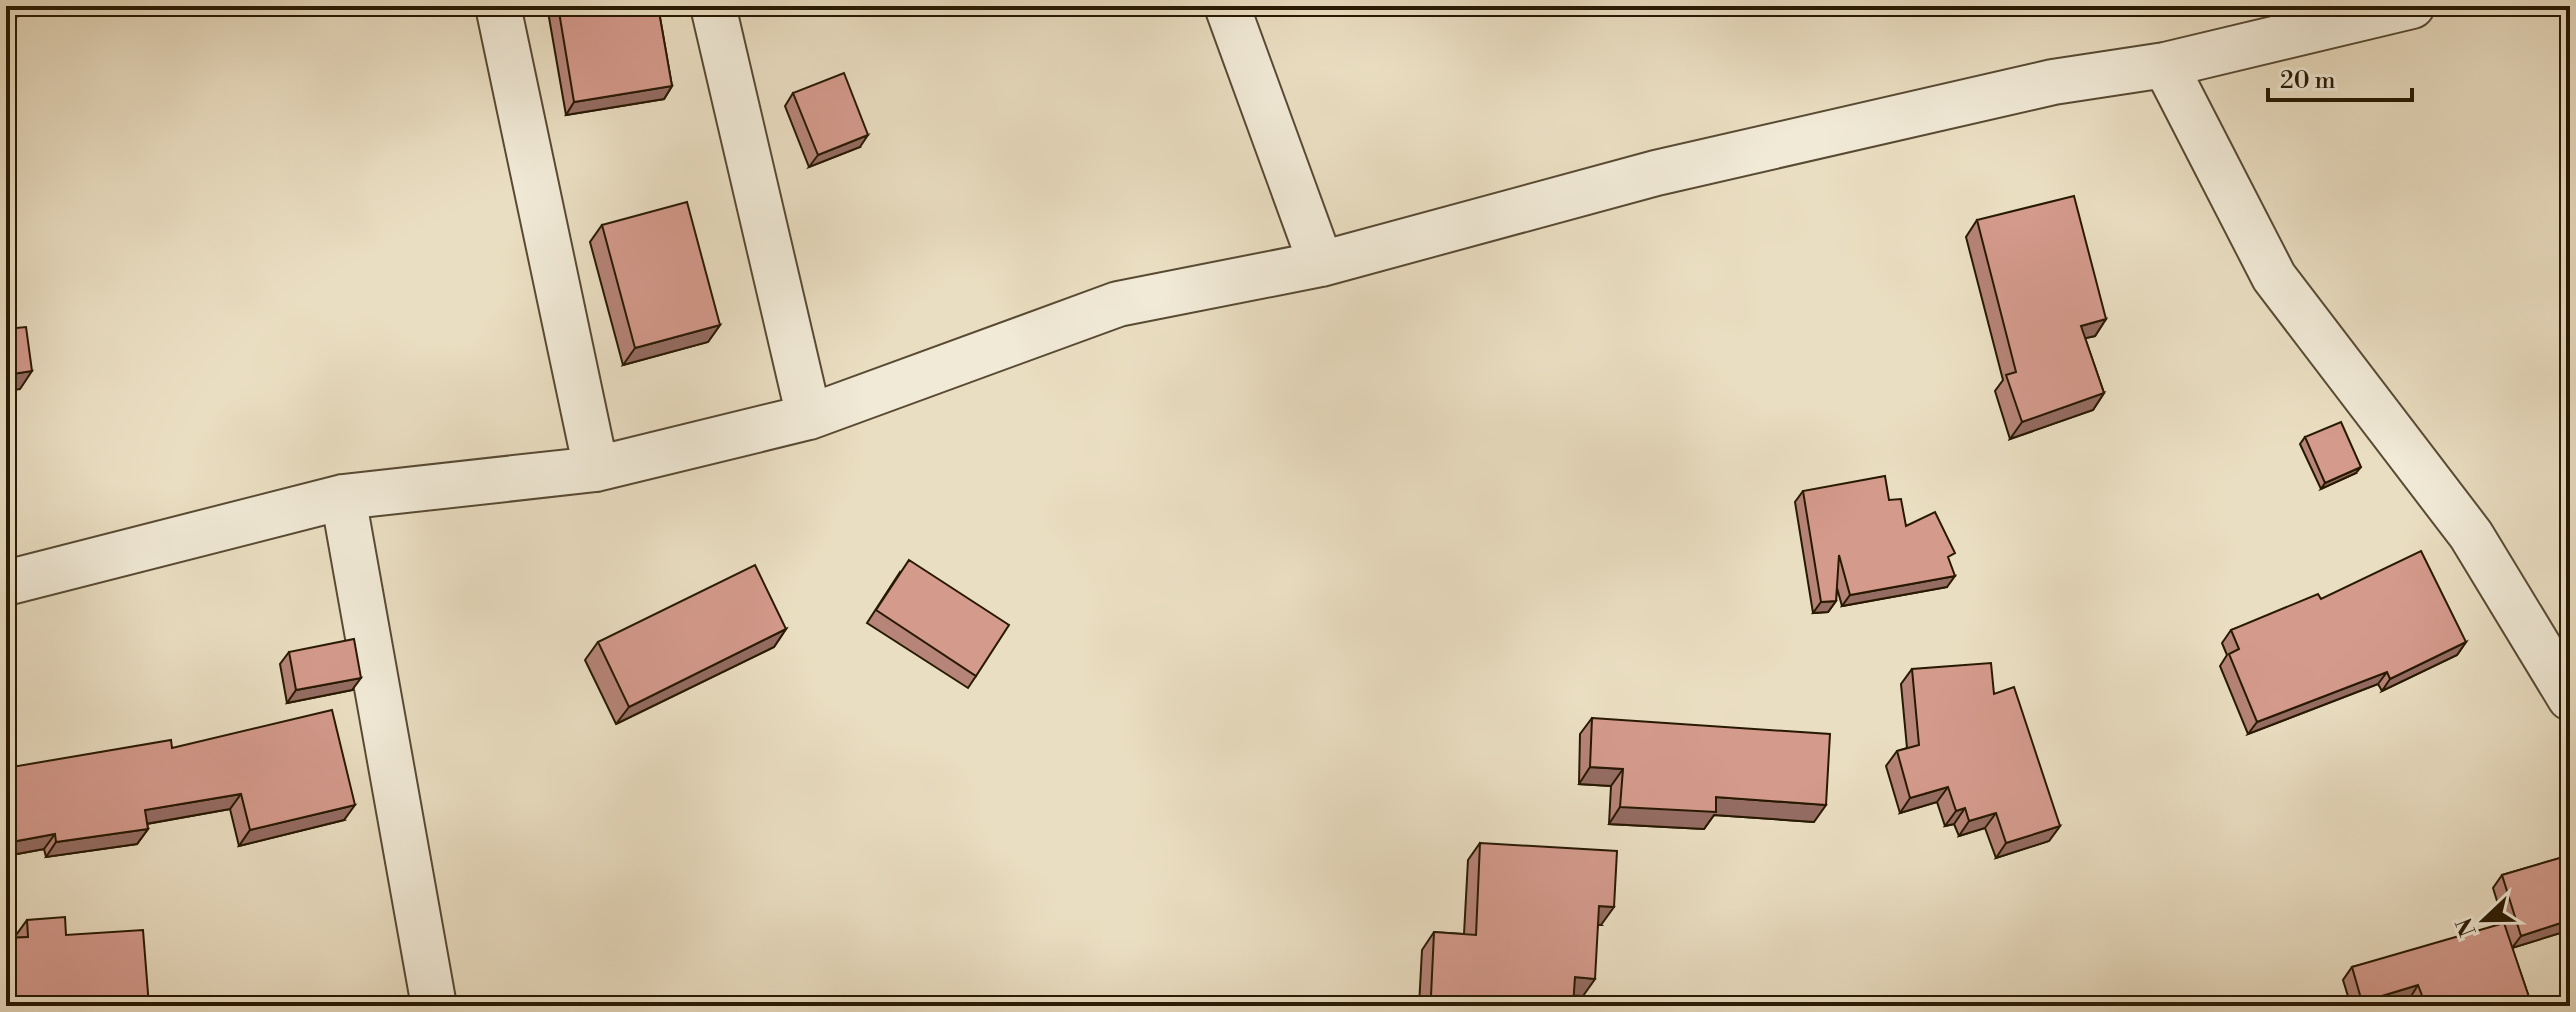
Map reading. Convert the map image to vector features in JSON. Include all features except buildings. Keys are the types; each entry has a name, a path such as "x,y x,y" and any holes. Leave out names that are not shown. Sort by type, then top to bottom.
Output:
{"street":[{"path":"498,6 596,469"},
{"path":"713,6 809,417"},
{"path":"1227,6 1321,264"},
{"path":"6,583 343,497 596,469 809,417 1118,304 1321,264 1656,173 2053,82 2165,65 2412,6"},
{"path":"2165,65 2274,277 2471,535 2570,698"},
{"path":"343,497 434,1006"}]}
